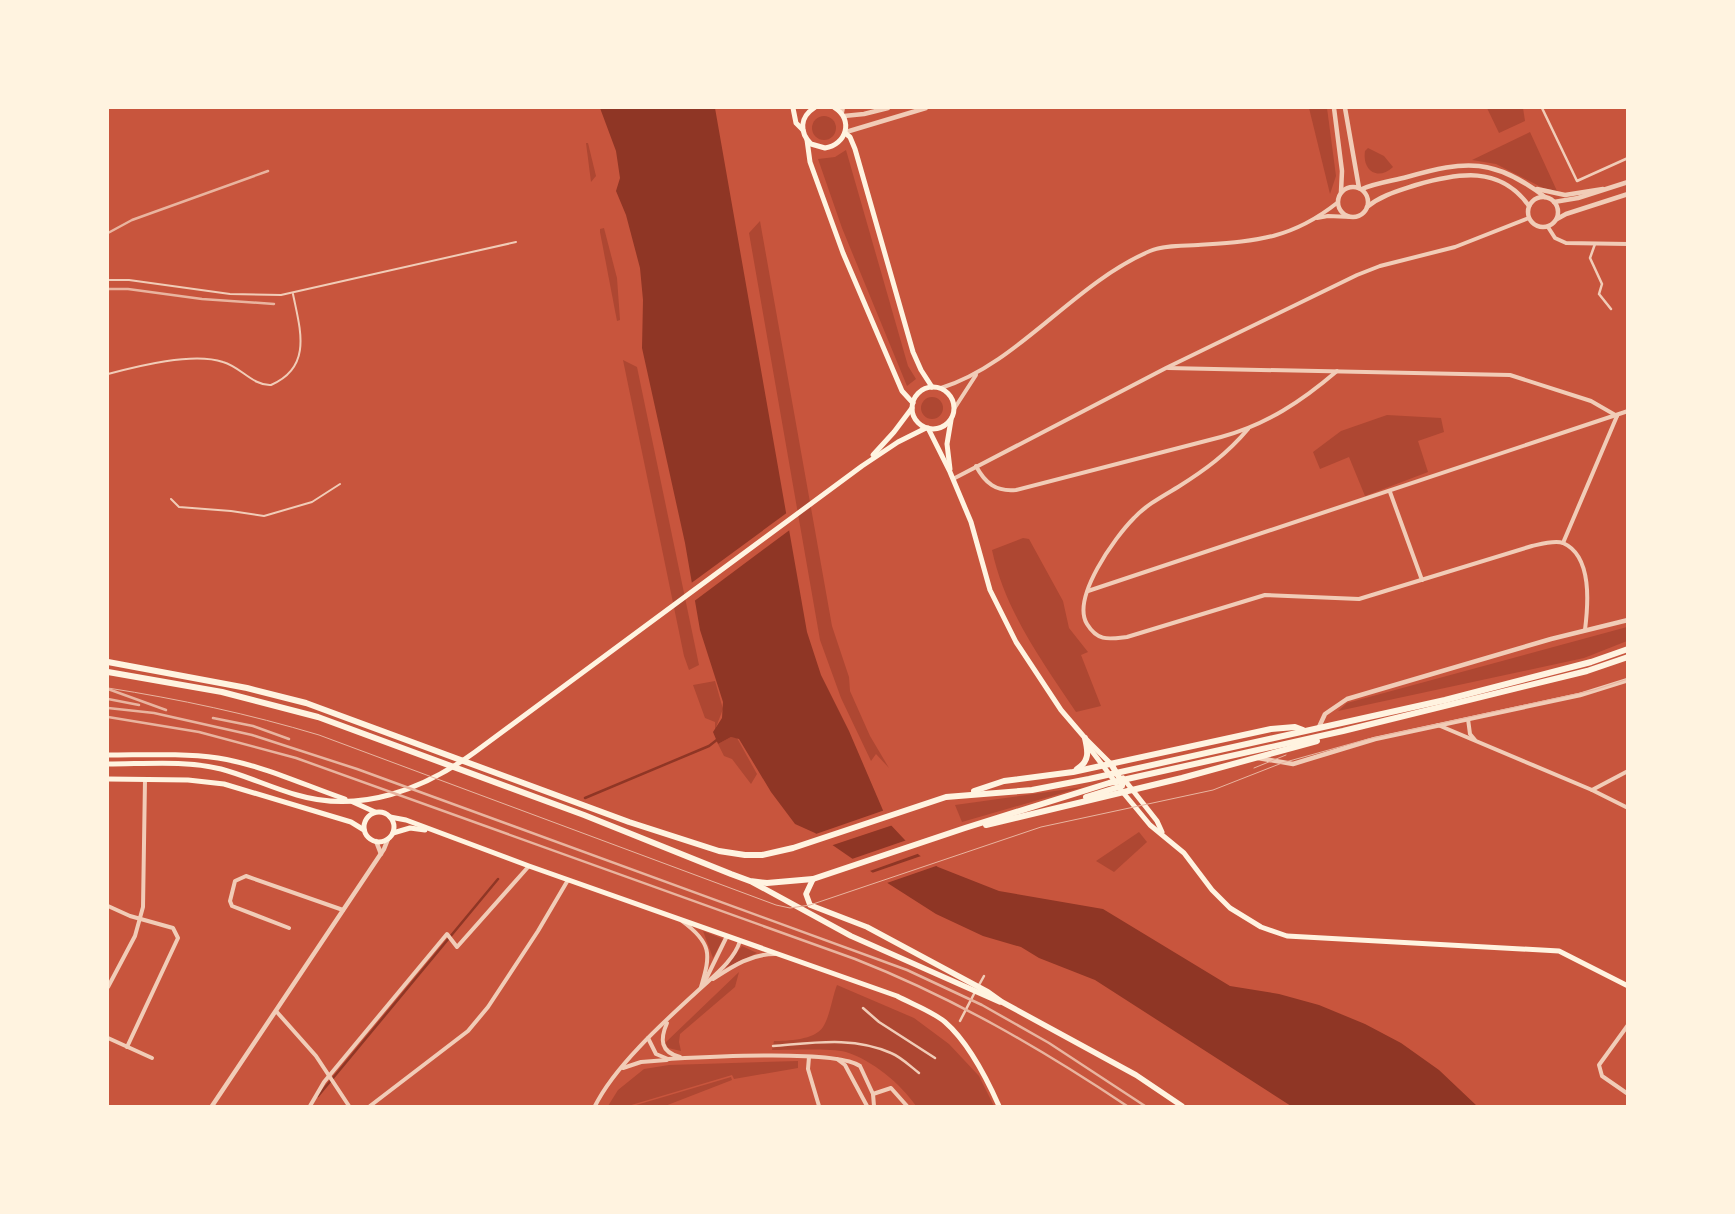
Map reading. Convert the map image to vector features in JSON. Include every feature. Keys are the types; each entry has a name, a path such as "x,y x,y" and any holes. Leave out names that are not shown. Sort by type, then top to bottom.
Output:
{"highway":[{"path":"108,662 286,697 629,822 719,851 762,855 793,848 946,797 1032,790 1088,779 1304,730 1319,723 1340,723 1444,700 1591,662 1628,649"},
{"path":"108,672 222,692 318,717 584,815 750,881 782,884 813,880 965,828 1153,772 1343,731 1586,671 1628,657"},
{"path":"966,794 1004,781 1073,772 1271,729 1296,726 1304,730"},
{"path":"965,828 1053,810 1121,790 1133,790 1248,761 1254,757 1292,749 1343,731"},
{"path":"1073,772 1087,760 1085,738"},
{"path":"1111,764 1122,782 1121,790"}],"main road":[{"path":"793,108 796,123 803,130 807,140 810,162 843,253 902,391 912,406 916,420 927,428 950,472 971,522 990,590 1016,642 1056,702 1085,738 1133,790 1157,821 1163,834"},
{"path":"803,130 805,116 814,108"},
{"path":"840,110 845,133 850,137 855,148 913,352 921,370 932,387"},
{"path":"807,140 815,146 825,148 835,145 845,133"},
{"path":"862,466 886,443 912,406 919,392 932,387 940,388 951,396 954,409 948,444 950,472"},
{"path":"108,764 185,764 209,767 297,795 329,801 353,801 385,796 417,786 446,773 862,466 898,442 927,428 941,427 952,418"},
{"path":"1085,738 1101,766 1143,818 1184,853 1212,890 1230,908 1246,919 1286,936 1560,951 1628,986"},
{"path":"108,755 187,755 233,761 362,805 390,817 406,820 568,880 897,996 944,1021 968,1048 999,1106"},
{"path":"108,779 206,782 241,788 351,822 364,830 368,838 376,842 388,838 392,832 394,824 390,817"},
{"path":"364,830 365,821 376,812"},
{"path":"392,832 410,828 435,832"},
{"path":"813,880 806,894 810,905 867,927 988,992 1002,1002"},
{"path":"750,881 851,936 1002,1002 1136,1075 1182,1106"}],"street":[{"path":"840,110 864,114 888,108"},
{"path":"845,133 926,108"},
{"path":"940,388 977,373 1105,276 1144,254 1171,247 1257,241 1279,235 1312,220 1337,203 1341,192 1342,171 1334,108"},
{"path":"1345,108 1361,189 1368,198 1367,208"},
{"path":"1542,108 1577,181 1628,158"},
{"path":"1341,192 1350,187 1361,189 1430,170 1462,164 1491,167 1533,188 1554,202 1558,211 1556,220"},
{"path":"1312,220 1328,216 1350,217 1361,215 1375,201 1393,192 1460,174 1484,176 1502,183 1521,195 1529,206 1529,218 1536,226 1548,227 1566,214 1628,194"},
{"path":"1554,202 1578,198 1628,182"},
{"path":"1533,188 1565,195 1606,189"},
{"path":"1529,206 1537,198 1545,197"},
{"path":"1337,203 1341,212 1350,217"},
{"path":"953,479 1166,368 1380,266 1455,246 1529,218"},
{"path":"1548,227 1555,238 1561,241 1628,244"},
{"path":"1595,244 1590,258 1602,284 1599,294 1612,309"},
{"path":"1166,368 1510,374 1590,400 1617,416"},
{"path":"976,466 988,484 1002,490 1016,490 1248,429 1307,396 1337,371"},
{"path":"954,409 977,373"},
{"path":"1088,591 1628,412"},
{"path":"1562,543 1617,416"},
{"path":"1248,429 1231,450 1134,517 1111,547 1088,591 1083,606 1084,619 1094,633 1105,640 1127,637 1265,596 1359,599 1532,546 1562,543"},
{"path":"1390,492 1422,580"},
{"path":"1562,543 1579,561 1586,580 1588,606 1585,630"},
{"path":"1319,723 1336,704 1365,692 1585,630 1628,620"},
{"path":"1254,757 1293,764 1346,747 1438,724 1580,695 1628,680"},
{"path":"1468,718 1470,734 1476,742"},
{"path":"1438,724 1476,742 1592,790 1628,808"},
{"path":"1592,790 1628,771"},
{"path":"108,987 131,944 140,919 144,894 145,780"},
{"path":"212,1106 381,854 388,838"},
{"path":"376,842 381,854"},
{"path":"310,1106 329,1076 447,934 457,947 529,866"},
{"path":"289,928 232,906 230,898 235,881 246,876 343,910"},
{"path":"370,1106 468,1031 503,984 568,880"},
{"path":"108,906 140,919 172,928 178,938 127,1047"},
{"path":"678,918 697,932 707,947 708,961 701,987"},
{"path":"701,987 728,936"},
{"path":"595,1106 602,1091 648,1038 727,962 740,941"},
{"path":"701,987 746,959 760,954 779,954"},
{"path":"960,1022 984,976"},
{"path":"863,1008 879,1022 935,1058"},
{"path":"276,1011 316,1056 349,1106"},
{"path":"669,1019 662,1040 663,1047 673,1055 687,1058"},
{"path":"1628,1025 1599,1065 1602,1076 1628,1094"},
{"path":"108,1038 152,1058"},
{"path":"648,1038 652,1050 660,1057 810,1057 848,1060 860,1066 873,1094 874,1106"},
{"path":"773,1046 832,1041 872,1046 893,1053 919,1073"},
{"path":"810,1057 808,1069 820,1106"},
{"path":"622,1068 641,1062 687,1058"},
{"path":"837,1059 845,1065 866,1106"},
{"path":"873,1094 894,1089 907,1106"}],"lane":[{"path":"108,280 129,280 240,295 293,294 516,242"},
{"path":"108,374 162,362 214,360 234,366 258,383 271,385 279,382 296,363 301,349 293,294"},
{"path":"171,499 179,507 264,516 312,502 340,484"}],"shaded area":[{"path":"600,108 715,108 807,632 821,675 849,731 888,822 919,855 938,867 999,891 1103,909 1230,986 1279,994 1319,1005 1365,1024 1401,1043 1439,1070 1477,1106 1291,1106 1095,980 1039,958 1021,947 983,936 936,914 815,833 795,824 771,792 739,739 731,737 718,744 713,732 722,718 723,702 700,630 685,543 642,348 643,300 640,268 626,215 616,191 620,178 616,151"},
{"path":"1309,108 1327,108 1336,176 1330,194"},
{"path":"1487,108 1523,108 1525,121 1499,133"},
{"path":"824,116 833,119 836,128 833,137 824,140 815,137 812,128 815,119"},
{"path":"1530,132 1557,191 1543,188 1496,164 1472,160"},
{"path":"586,143 588,143 596,176 591,182"},
{"path":"1368,148 1384,156 1393,167 1382,173 1372,172 1366,164 1365,158 1365,151"},
{"path":"846,150 908,366 916,379 907,386 842,228 818,159 835,157"},
{"path":"760,221 832,626 849,677 850,691 870,736 889,768 876,754 871,761 841,698 820,640 749,233"},
{"path":"604,228 617,278 620,320 617,321 600,232 600,229"},
{"path":"623,360 637,367 699,665 689,670 684,656"},
{"path":"928,397 936,397 943,404 943,412 936,419 928,419 921,412 921,404"},
{"path":"1387,415 1441,418 1444,432 1418,441 1428,472 1365,496 1349,457 1320,469 1313,452 1341,431"},
{"path":"1023,538 1029,539 1063,601 1069,628 1088,652 1081,655 1101,706 1076,712 1015,615 998,572 992,550"},
{"path":"1627,627 1627,641 1584,658 1338,711 1347,703"},
{"path":"715,681 723,709 715,730 715,722 705,718 693,685"},
{"path":"731,737 737,738 757,774 751,784 732,759 724,756 718,744"},
{"path":"1083,787 962,822 955,805"},
{"path":"1139,832 1147,842 1114,872 1096,861"},
{"path":"703,931 723,939 713,958"},
{"path":"742,946 757,953 725,968"},
{"path":"739,972 735,987 680,1034 681,1051 668,1048 665,1043"},
{"path":"837,985 914,1018 949,1044 979,1076 994,1106 916,1106 894,1081 876,1067 846,1052 830,1050 772,1050 774,1041 800,1039 814,1035 823,1027"},
{"path":"798,1061 798,1068 734,1079 732,1075 628,1106 608,1106 618,1090 644,1069 669,1065"},
{"path":"731,1077 732,1080 665,1106 633,1106"}],"pier":[{"path":"788,512 791,529 693,602 690,584"},
{"path":"885,810 893,825 830,846 813,835"},
{"path":"907,840 920,853 867,872 849,860"},
{"path":"924,855 939,865 884,884 869,874"}],"waterway":[{"path":"585,798 709,746 718,739"},
{"path":"318,1096 498,879"}],"tram line":[{"path":"108,688 214,708 319,735 776,905 790,908 810,905 1041,827 1213,790 1282,763 1368,739 1594,690 1628,679"},
{"path":"1254,768 1286,755"}],"railway":[{"path":"108,233 132,220 268,171"},
{"path":"108,289 128,289 202,299 274,304"},
{"path":"108,689 166,710"},
{"path":"108,699 139,705"},
{"path":"108,708 154,713 252,735 357,769 907,970 982,1005 1049,1043 1145,1106"},
{"path":"108,717 199,732 296,758 855,959 926,990 995,1025 1127,1106"},
{"path":"213,718 253,726 289,739"}]}
